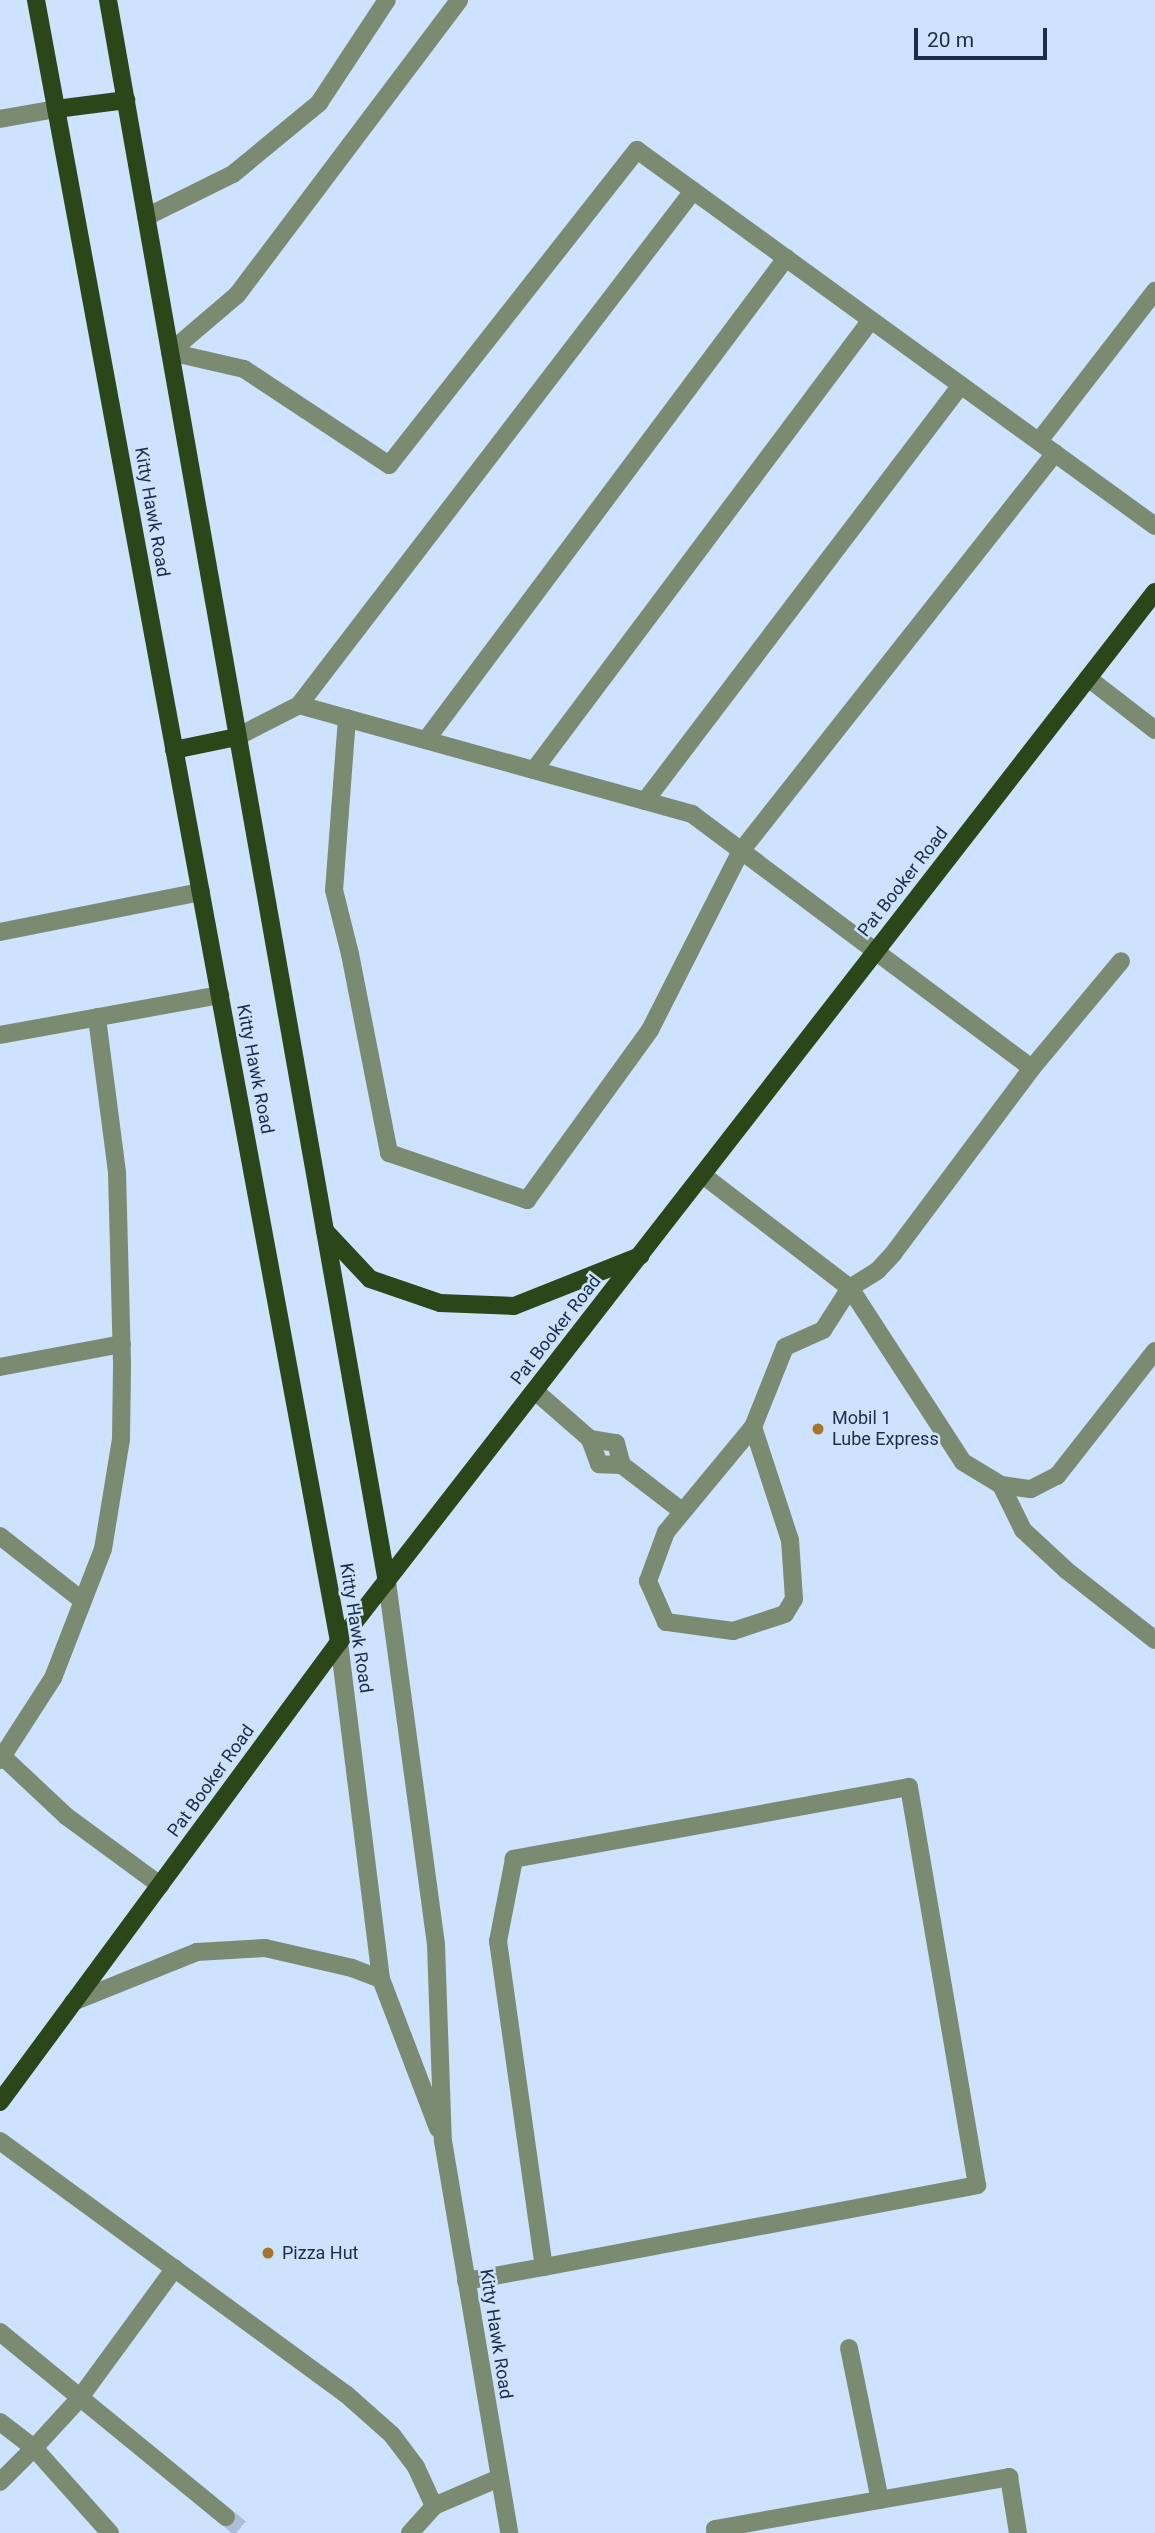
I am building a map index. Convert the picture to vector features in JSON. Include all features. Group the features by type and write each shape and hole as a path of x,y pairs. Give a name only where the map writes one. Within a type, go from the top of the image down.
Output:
{"main road":[{"name":"Kitty Hawk Road","path":"36,0 339,1642"},
{"name":"Kitty Hawk Road","path":"108,0 387,1583"},
{"path":"56,109 126,100"},
{"name":"Pat Booker Road","path":"0,2102 339,1642 1155,592"},
{"path":"174,750 237,737"},
{"path":"326,1231 370,1279 440,1303 514,1306 640,1255"}],"street":[{"path":"146,217 233,174 319,103 387,0"},
{"path":"170,352 237,295 459,0"},
{"path":"0,119 56,109"},
{"path":"170,352 244,369 389,465 637,150 1155,526"},
{"path":"237,737 299,705 693,191"},
{"path":"426,740 786,258"},
{"path":"1039,441 1155,291"},
{"path":"534,771 871,320"},
{"path":"645,801 961,385"},
{"path":"347,718 334,890 350,954 389,1153 527,1200 650,1030 741,851 1055,453"},
{"path":"1088,678 1155,730"},
{"path":"299,705 692,814 1032,1068"},
{"path":"0,932 201,892"},
{"path":"752,1427 790,1540 794,1599 785,1614 733,1631 666,1622 648,1581 666,1532 752,1427 785,1347 823,1331 850,1288 877,1271 893,1254 1032,1068 1121,961"},
{"path":"0,1035 220,995"},
{"path":"97,1017 117,1172 122,1344 121,1439 103,1549 53,1678 1,1757 66,1816 160,1885"},
{"path":"703,1175 850,1288 964,1462 1001,1485 1031,1489 1057,1476 1155,1351"},
{"path":"0,1367 122,1344"},
{"path":"535,1391 590,1439 616,1443 622,1465 682,1511"},
{"path":"1001,1485 1023,1530 1066,1570 1155,1640"},
{"path":"0,1536 83,1601"},
{"name":"Kitty Hawk Road","path":"387,1583 436,1945 443,2141 509,2533"},
{"name":"Kitty Hawk Road","path":"339,1642 381,1979 443,2141"},
{"path":"466,2281 544,2267 977,2185 909,1787 514,1859 498,1941 544,2267"},
{"path":"73,2002 197,1952 265,1948 352,1968 381,1979"},
{"path":"0,2141 347,2395 392,2435 416,2467 434,2507"},
{"path":"0,2482 79,2399 175,2268"},
{"path":"0,2332 226,2517"},
{"path":"849,2348 880,2500"},
{"path":"0,2421 34,2448 110,2533"},
{"path":"716,2533 715,2529 1009,2477 1018,2533"},
{"path":"410,2533 434,2507 499,2478"}],"tunnel":[{"path":"226,2517 246,2533"}],"place":[{"name":"Mobil 1 Lube Express","path":"818,1429"},
{"name":"Pizza Hut","path":"268,2253"}]}
